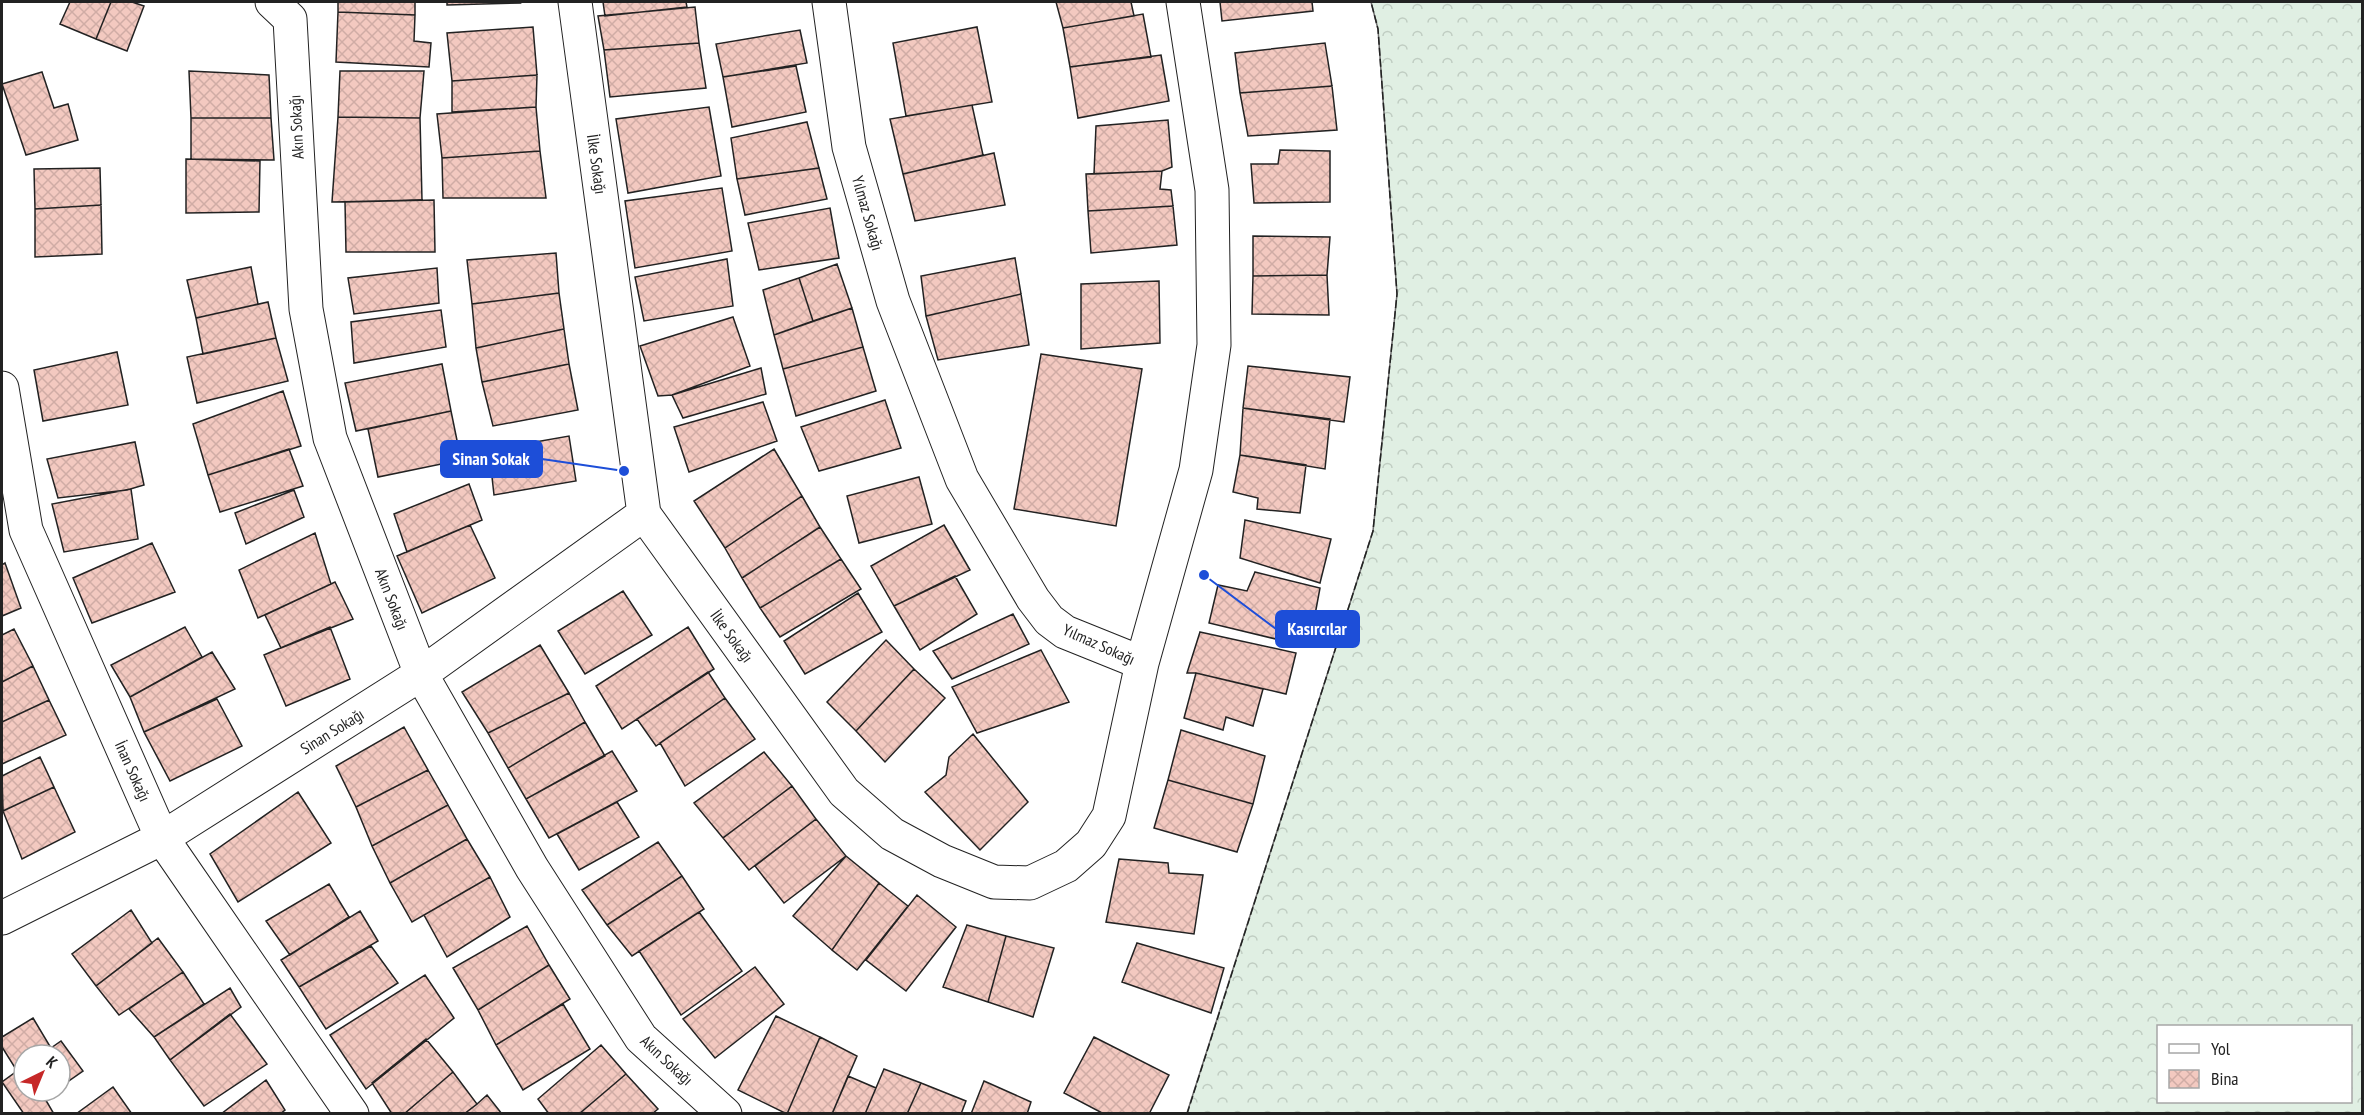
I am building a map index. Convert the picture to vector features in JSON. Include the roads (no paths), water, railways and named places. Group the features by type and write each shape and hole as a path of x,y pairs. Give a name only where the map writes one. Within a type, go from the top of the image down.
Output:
{"street":[{"name":"Akın Sokağı","path":"272,2 290,19 306,309 330,438 421,674 532,868 641,1038 725,1113"},
{"name":"İlke Sokağı","path":"575,2 644,514 844,792 892,834 942,861 994,882 1029,883 1066,867 1091,844 1108,816 1142,663"},
{"name":"Yılmaz Sokağı","path":"829,2 852,158 893,301 962,479 1033,599 1049,620 1065,632 1142,663 1196,470 1214,345 1212,190 1183,2"},
{"name":"İnan Sokağı","path":"2,388 26,530 162,838 352,1113"},
{"name":"Sinan Sokağı","path":"2,918 162,838 421,674 644,514"}],"place":[{"name":"Sinan Sokak","path":"624,471"},
{"name":"Kasırcılar","path":"1204,575"}]}
